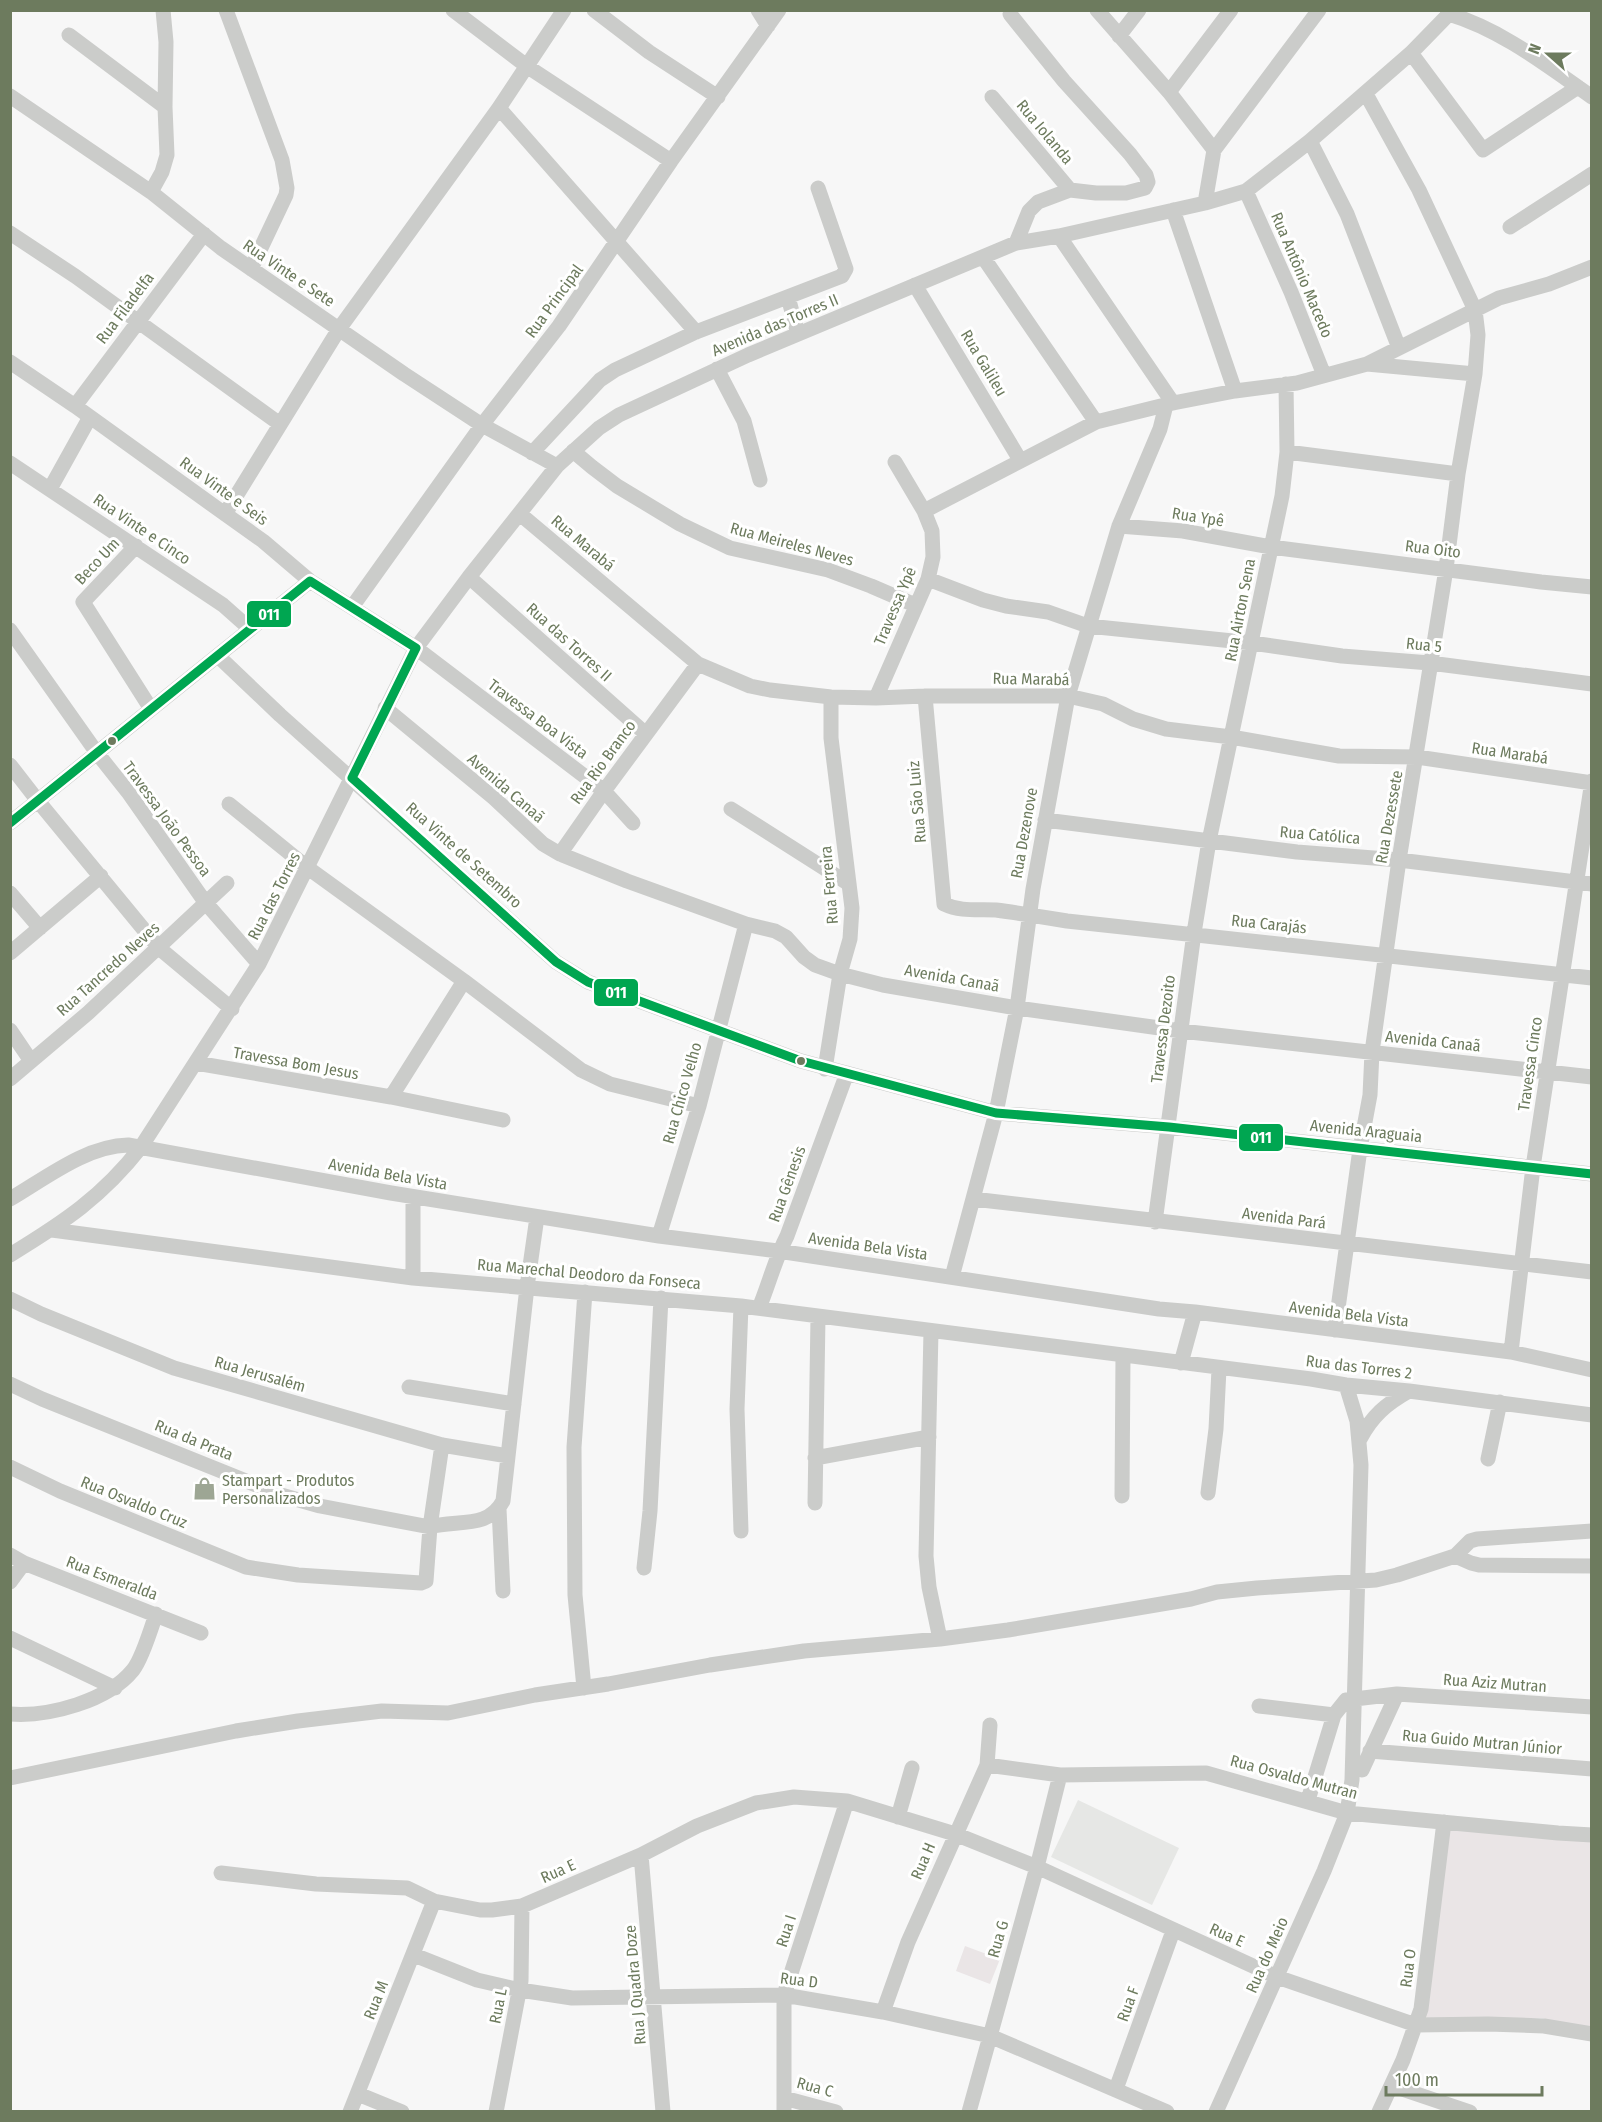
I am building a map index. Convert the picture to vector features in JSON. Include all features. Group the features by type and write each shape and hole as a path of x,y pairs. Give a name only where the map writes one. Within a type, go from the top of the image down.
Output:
{"street":[{"path":"151,192 166,163 166,42 163,10"},
{"path":"226,10 282,160 287,188 286,195 251,269"},
{"path":"453,10 528,67 671,161"},
{"path":"225,514 339,329 528,67 564,10"},
{"path":"594,10 649,52 718,97"},
{"path":"758,10 768,26"},
{"name":"Rua Principal","path":"352,607 482,425 538,353 617,243 671,161 779,10"},
{"path":"1097,10 1169,92 1214,150"},
{"path":"1119,36 1139,10"},
{"path":"1169,92 1231,10"},
{"path":"1205,202 1214,150 1319,10"},
{"path":"1246,191 1366,94 1411,52 1448,12 1499,34 1592,97"},
{"path":"1010,14 1065,81 1130,154 1148,181 1145,188 1126,193 1096,194 1071,190 1038,202 1032,207 1016,243"},
{"path":"69,35 165,107"},
{"path":"1411,52 1483,150 1578,87"},
{"name":"Rua Dezessete","path":"1335,1330 1360,1149 1370,1095 1372,1052 1399,860 1446,569 1479,335 1475,309 1419,190 1366,94"},
{"name":"Rua Vinte e Sete","path":"10,96 151,192 221,248 404,374 482,425 557,466"},
{"name":"Rua Iolanda","path":"992,97 1071,190"},
{"path":"499,108 696,332"},
{"path":"1310,141 1347,214 1399,348"},
{"path":"1510,227 1592,174"},
{"path":"532,453 600,380 615,370 696,332 840,278 846,270 818,188"},
{"name":"Avenida das Torres II","path":"416,648 557,466 598,428 619,415 748,355 1016,243 1059,236 1246,191"},
{"name":"Rua Antônio Macedo","path":"1246,191 1291,292 1324,375"},
{"path":"1173,210 1235,391"},
{"path":"10,232 75,276 280,424"},
{"name":"Rua Filadelfa","path":"75,406 204,234"},
{"path":"1059,236 1169,404"},
{"path":"982,257 1096,422"},
{"path":"924,511 1096,422 1169,404 1286,384 1367,364 1511,293 1549,284 1592,267"},
{"name":"Rua Galileu","path":"915,285 1020,460"},
{"path":"788,297 798,334"},
{"name":"Rua Vinte e Seis","path":"10,362 263,541 310,581 416,648"},
{"path":"1367,364 1475,374"},
{"path":"717,369 744,421 760,480"},
{"name":"Rua Airton Sena","path":"1209,841 1282,496 1287,452 1286,384"},
{"name":"Rua Dezenove","path":"952,1277 996,1113 1017,1008 1035,878 1059,735 1068,696 1119,526 1169,404"},
{"path":"50,489 90,417"},
{"name":"Rua Meireles Neves","path":"573,451 617,486 680,524 730,548 828,570 915,605"},
{"path":"1287,452 1458,474"},
{"name":"Travessa Ypê","path":"876,698 928,579 934,545 932,531 924,511 895,462"},
{"name":"Rua Vinte e Cinco","path":"10,463 223,605 250,629"},
{"name":"Rua Marabá","path":"520,514 698,664 750,686 831,697 1068,696 1103,704 1147,724 1166,729 1231,737 1339,756 1417,758 1591,783"},
{"name":"Rua Ypê","path":"1119,526 1183,531 1270,548"},
{"name":"Beco Um","path":"136,546 83,602 151,709"},
{"name":"Rua Oito","path":"1270,548 1592,587"},
{"name":"Rua das Torres II","path":"469,577 646,734"},
{"path":"928,579 983,600 1048,612 1088,626 1252,643"},
{"path":"10,823 310,581"},
{"name":"Travessa João Pessoa","path":"10,630 205,902 259,964"},
{"name":"Rua 5","path":"1252,643 1342,656 1430,663 1592,684"},
{"name":"Rua das Torres","path":"10,1255 52,1230 84,1207 126,1167 141,1148 259,964 416,648"},
{"name":"Travessa Boa Vista","path":"416,648 604,791 633,823"},
{"name":"Rua Vinte de Setembro","path":"218,656 280,715 556,962 588,982 718,1031"},
{"name":"Rua Rio Branco","path":"560,854 698,664"},
{"name":"Rua São Luiz","path":"925,696 944,904"},
{"name":"Rua Ferreira","path":"825,1069 840,974 850,939 852,908 831,738 831,697"},
{"name":"Avenida Canaã","path":"385,708 507,810 543,844 560,854 746,924 775,931 815,965 840,974 883,985 1017,1008 1181,1031 1592,1077"},
{"path":"10,765 159,948 232,1009"},
{"name":"Travessa Cinco","path":"1511,1352 1533,1167 1562,974 1584,883 1591,783"},
{"path":"229,804 308,868 464,981 588,1075 610,1084 699,1106"},
{"path":"731,809 849,884"},
{"name":"Rua Católica","path":"1046,820 1297,852 1399,860 1584,883"},
{"name":"Travessa Dezoito","path":"1155,1222 1194,933 1209,841"},
{"path":"10,953 101,876"},
{"name":"Rua Tancredo Neves","path":"10,1079 88,1013 227,883"},
{"path":"10,893 39,928"},
{"name":"Rua Carajás","path":"944,904 966,910 992,910 1066,921 1194,933 1592,978"},
{"name":"Rua Chico Velho","path":"659,1236 699,1106 746,924"},
{"path":"391,1097 464,981"},
{"path":"10,1030 31,1061"},
{"name":"Avenida Araguaia","path":"718,1031 825,1069 996,1113 1169,1127 1592,1174"},
{"name":"Travessa Bom Jesus","path":"196,1063 391,1097 503,1120"},
{"name":"Rua Gênesis","path":"759,1308 778,1251 787,1236 847,1073"},
{"name":"Avenida Bela Vista","path":"10,1198 79,1159 100,1150 117,1146 141,1148 413,1197 659,1236 778,1251 1159,1309 1511,1352 1592,1370"},
{"path":"413,1197 413,1278"},
{"name":"Avenida Pará","path":"973,1199 1592,1272"},
{"path":"503,1591 501,1505 537,1217"},
{"name":"Rua Marechal Deodoro da Fonseca","path":"52,1230 413,1278 741,1306 1123,1355"},
{"path":"584,1688 574,1595 574,1447 585,1292"},
{"path":"644,1568 650,1510 661,1298"},
{"name":"Rua Jerusalém","path":"10,1299 41,1314 174,1368 442,1445 508,1456"},
{"path":"741,1306 737,1409 741,1531"},
{"path":"1181,1363 1195,1312"},
{"path":"815,1503 818,1317"},
{"path":"931,1331 926,1556 929,1587 940,1639"},
{"path":"1122,1496 1123,1355"},
{"name":"Rua das Torres 2","path":"1123,1355 1592,1415"},
{"path":"1208,1493 1216,1429 1219,1369"},
{"name":"Rua da Prata","path":"10,1384 281,1495 320,1506 430,1527 440,1524 473,1522 485,1518 501,1505"},
{"path":"1346,1385 1358,1421 1361,1465 1357,1775"},
{"path":"410,1387 514,1404"},
{"path":"1360,1439 1368,1424 1380,1410 1409,1391"},
{"path":"1488,1459 1500,1402"},
{"path":"815,1458 929,1437"},
{"path":"430,1527 442,1445"},
{"name":"Rua Osvaldo Cruz","path":"10,1467 60,1491 246,1566 298,1575 421,1583 426,1581 430,1527"},
{"path":"10,1778 298,1720 382,1711 448,1713 535,1695 804,1651 940,1639 1008,1630 1191,1599 1217,1592 1376,1580 1455,1556 1470,1541 1477,1539 1592,1531"},
{"path":"1455,1556 1479,1565 1592,1566"},
{"path":"10,1582 17,1559"},
{"name":"Rua Esmeralda","path":"17,1559 201,1633"},
{"path":"10,1714 34,1714 83,1704 115,1688 135,1668 156,1614"},
{"path":"10,1638 115,1688"},
{"path":"1357,1775 1397,1694"},
{"name":"Rua Aziz Mutran","path":"1334,1715 1347,1700 1397,1694 1592,1707"},
{"path":"1259,1706 1334,1715 1308,1800"},
{"name":"Rua H","path":"883,2012 908,1942 987,1765 990,1725"},
{"name":"Rua Guido Mutran Júnior","path":"1370,1751 1592,1769"},
{"name":"Rua Osvaldo Mutran","path":"987,1765 1060,1775 1206,1773 1347,1812 1557,1833 1592,1834"},
{"path":"898,1817 912,1768"},
{"name":"Rua G","path":"969,2112 1060,1775"},
{"name":"Rua do Meio","path":"1216,2112 1324,1871 1347,1812 1357,1775"},
{"name":"Rua E","path":"221,1873 316,1884 407,1888 434,1901 480,1910 522,1906 641,1855 697,1826 756,1803 794,1797 847,1801 955,1834 1037,1867 1277,1977 1416,2025 1544,2026 1592,2034"},
{"name":"Rua I","path":"784,2105 784,1995 847,1801"},
{"name":"Rua O","path":"1379,2112 1393,2085 1416,2025 1423,1998 1444,1822"},
{"name":"Rua J Quadra Doze","path":"641,1855 663,2112"},
{"name":"Rua M","path":"350,2112 434,1901"},
{"name":"Rua L","path":"496,2112 522,1975 522,1906"},
{"name":"Rua F","path":"1116,2089 1173,1931"},
{"name":"Rua D","path":"414,1955 477,1980 520,1990 572,1998 784,1995 883,2012 990,2036 1167,2112"},
{"path":"1393,2085 1470,2112"},
{"path":"358,2094 402,2112"},
{"name":"Rua C","path":"784,2105 836,2112"}],"shaded area":[{"path":"1078,1800 1179,1848 1152,1905 1051,1857"},
{"path":"1449,1829 1591,1841 1591,2029 1541,2018 1425,2018"},
{"path":"965,1946 1000,1959 990,1984 956,1971"}],"transit line":[{"name":"011","path":"10,823 310,581 416,648 352,778 556,962 588,982 801,1061 996,1113 1169,1127 1592,1174"}],"place":[{"name":"Stampart - Produtos Personalizados","path":"204,1489"}]}
